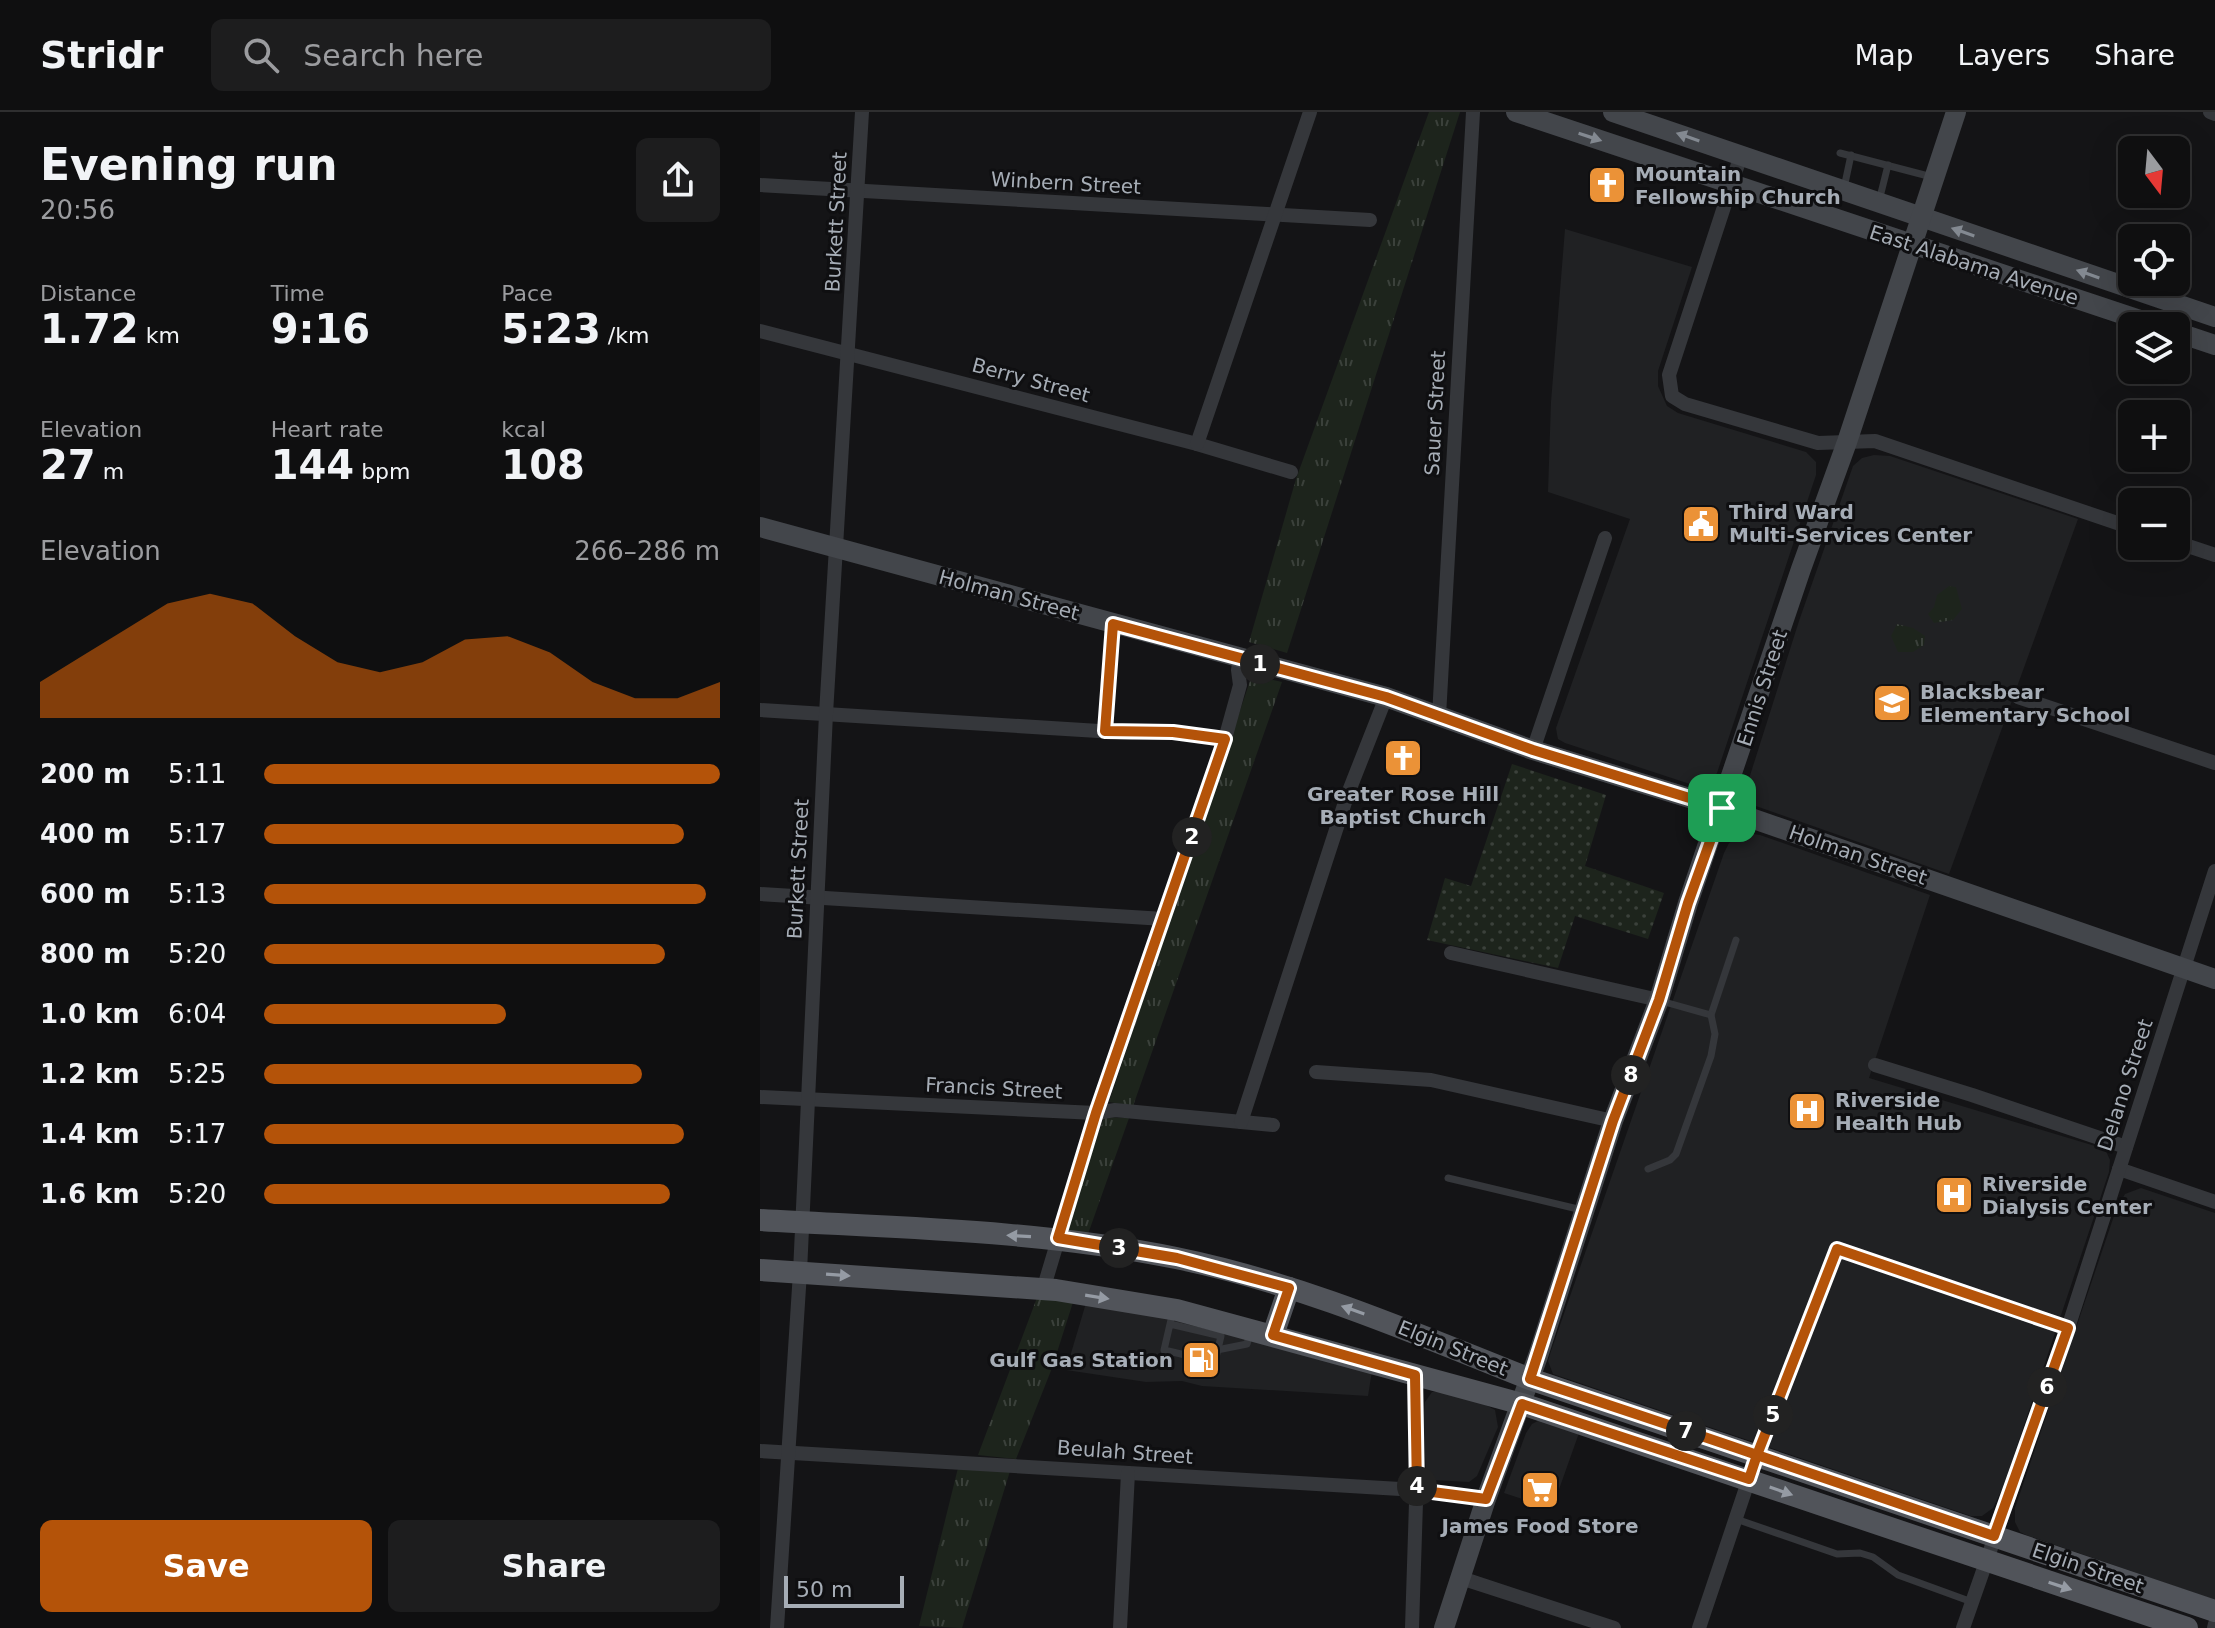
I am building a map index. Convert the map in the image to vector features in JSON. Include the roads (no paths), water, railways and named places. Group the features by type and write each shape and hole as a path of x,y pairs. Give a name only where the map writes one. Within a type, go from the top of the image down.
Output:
{"main road":[{"name":"Elgin Street","path":"760,1220 1058,1238 1177,1258 1289,1288 1420,1333 1530,1379 2215,1611"},
{"name":"Elgin Street","path":"760,1270 1056,1290 1172,1317 1262,1332 1522,1404 2187,1628"},
{"path":"1262,1332 1289,1288"}],"street":[{"name":"Burkett Street","path":"777,1628 800,1272 826,714 862,112"},
{"path":"1197,444 1310,112"},
{"name":"Sauer Street","path":"1439,716 1473,112"},
{"name":"East Alabama Avenue","path":"1516,112 2118,313"},
{"name":"East Alabama Avenue","path":"1613,112 2215,317"},
{"name":"Ennis Street","path":"1444,1628 1486,1499 1522,1404 1613,1121 1659,1000 1688,903 1847,442 1956,112"},
{"path":"1741,155 1669,375 1672,396 1685,404 1818,443 1875,441 2118,523"},
{"name":"Winbern Street","path":"760,185 1370,220"},
{"name":"Berry Street","path":"760,331 1197,444 1291,472"},
{"path":"2190,337 2215,345"},
{"name":"Holman Street","path":"760,527 1386,697 1533,750 1722,808 2215,979"},
{"path":"1533,750 1605,538"},
{"path":"2190,547 2215,555"},
{"path":"1105,731 1113,624"},
{"path":"1043,1290 1096,1113 1225,739 1240,685 1240,658"},
{"path":"1241,1122 1347,796 1386,697"},
{"path":"2018,697 2215,763"},
{"path":"760,710 1105,731 1173,732 1225,739"},
{"name":"Delano Street","path":"1963,1628 2068,1328 2215,871"},
{"path":"760,894 1164,919"},
{"path":"1451,953 1659,1000"},
{"path":"1875,1065 2126,1147"},
{"path":"1316,1072 1431,1080 1613,1121"},
{"name":"Francis Street","path":"760,1097 1096,1113 1115,1110 1273,1125"},
{"path":"2119,1169 2215,1202"},
{"path":"1699,1628 1757,1455 1837,1249 2068,1328"},
{"path":"1412,1628 1417,1490 1415,1375"},
{"name":"Beulah Street","path":"760,1451 1417,1490 1486,1499"},
{"path":"1120,1628 1128,1473"},
{"path":"1461,1578 1614,1628"}],"lane":[{"path":"1840,153 1934,177"},
{"path":"1843,190 1851,155"},
{"path":"1878,203 1888,165"},
{"path":"1648,1169 1670,1160 1676,1154 1711,1056 1715,1034 1711,1015 1736,940"},
{"path":"1659,1000 1711,1015"},
{"path":"1448,1178 1585,1211"},
{"path":"1172,1317 1221,1336 1215,1362 1164,1350 1172,1317"},
{"path":"1217,1350 1247,1344 1262,1332"},
{"path":"1735,1519 1837,1554 1860,1553 1873,1557 1898,1575 1972,1602"}],"place":[{"name":"Mountain Fellowship Church","path":"1607,185"},
{"name":"Third Ward Multi-Services Center","path":"1701,524"},
{"name":"Blacksbear Elementary School","path":"1892,703"},
{"name":"Greater Rose Hill Baptist Church","path":"1403,758"},
{"name":"Riverside Health Hub","path":"1807,1111"},
{"name":"Riverside Dialysis Center","path":"1954,1195"},
{"name":"Gulf Gas Station","path":"1201,1360"},
{"name":"James Food Store","path":"1540,1490"}]}
